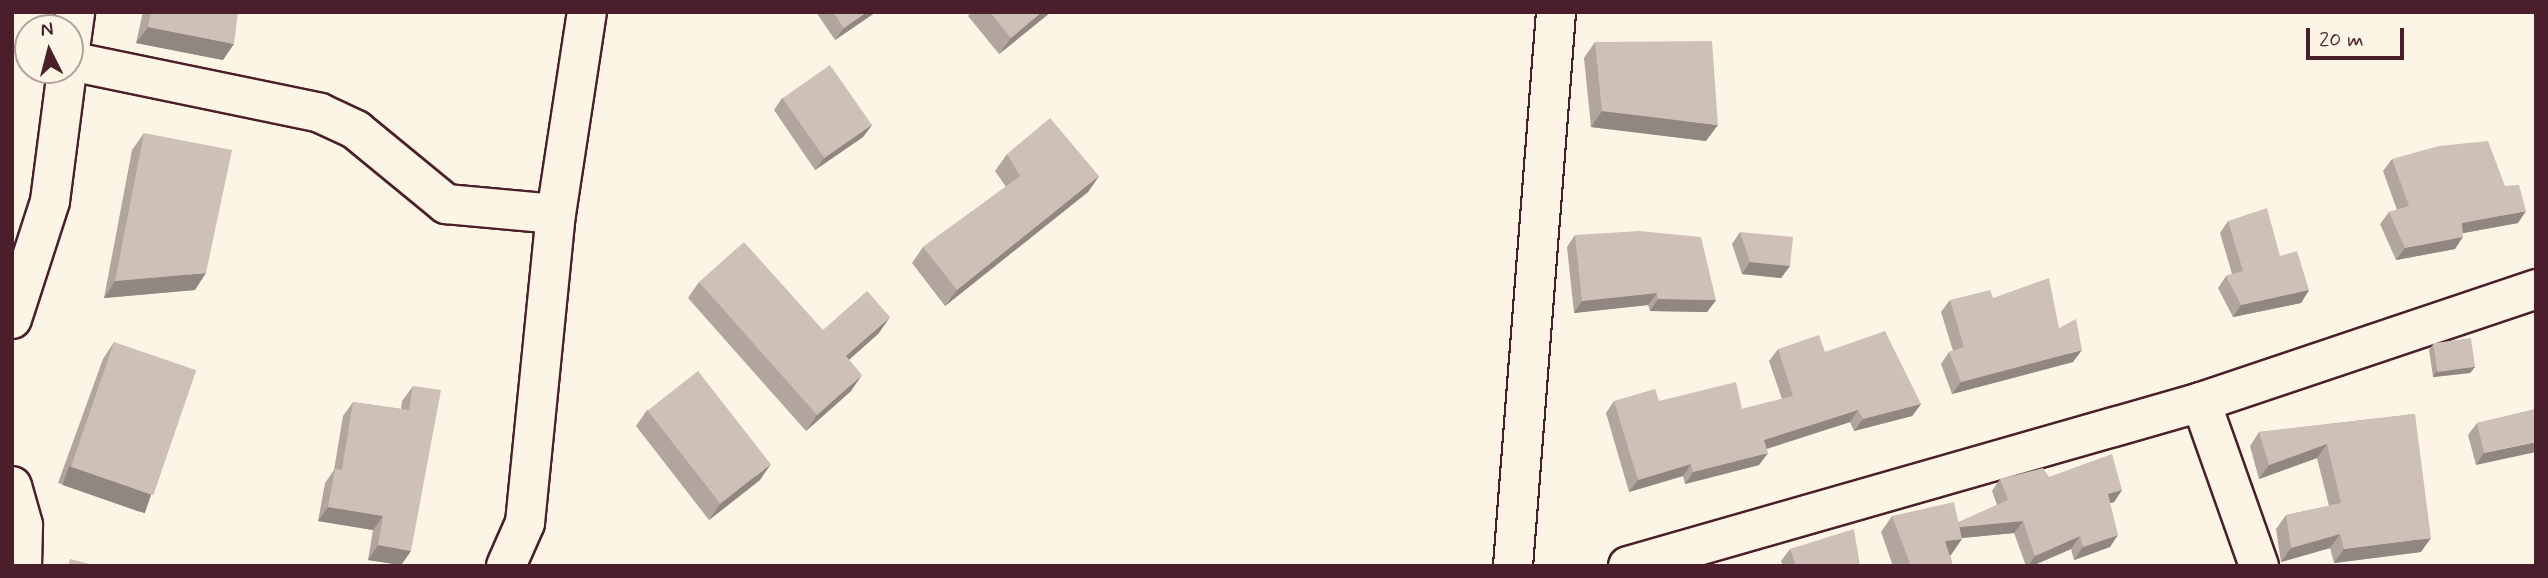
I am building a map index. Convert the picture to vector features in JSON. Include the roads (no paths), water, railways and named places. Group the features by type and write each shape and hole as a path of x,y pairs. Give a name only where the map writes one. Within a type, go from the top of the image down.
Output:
{"street":[{"path":"506,566 525,523 556,214 587,12"},
{"path":"1513,566 1556,12"},
{"path":"84,64 320,113 356,130 446,204 556,214"},
{"path":"12,319 50,201 65,84"},
{"path":"1628,566 2201,402 2536,289"},
{"path":"2201,402 2259,566"},
{"path":"12,486 23,525 22,566"}]}
